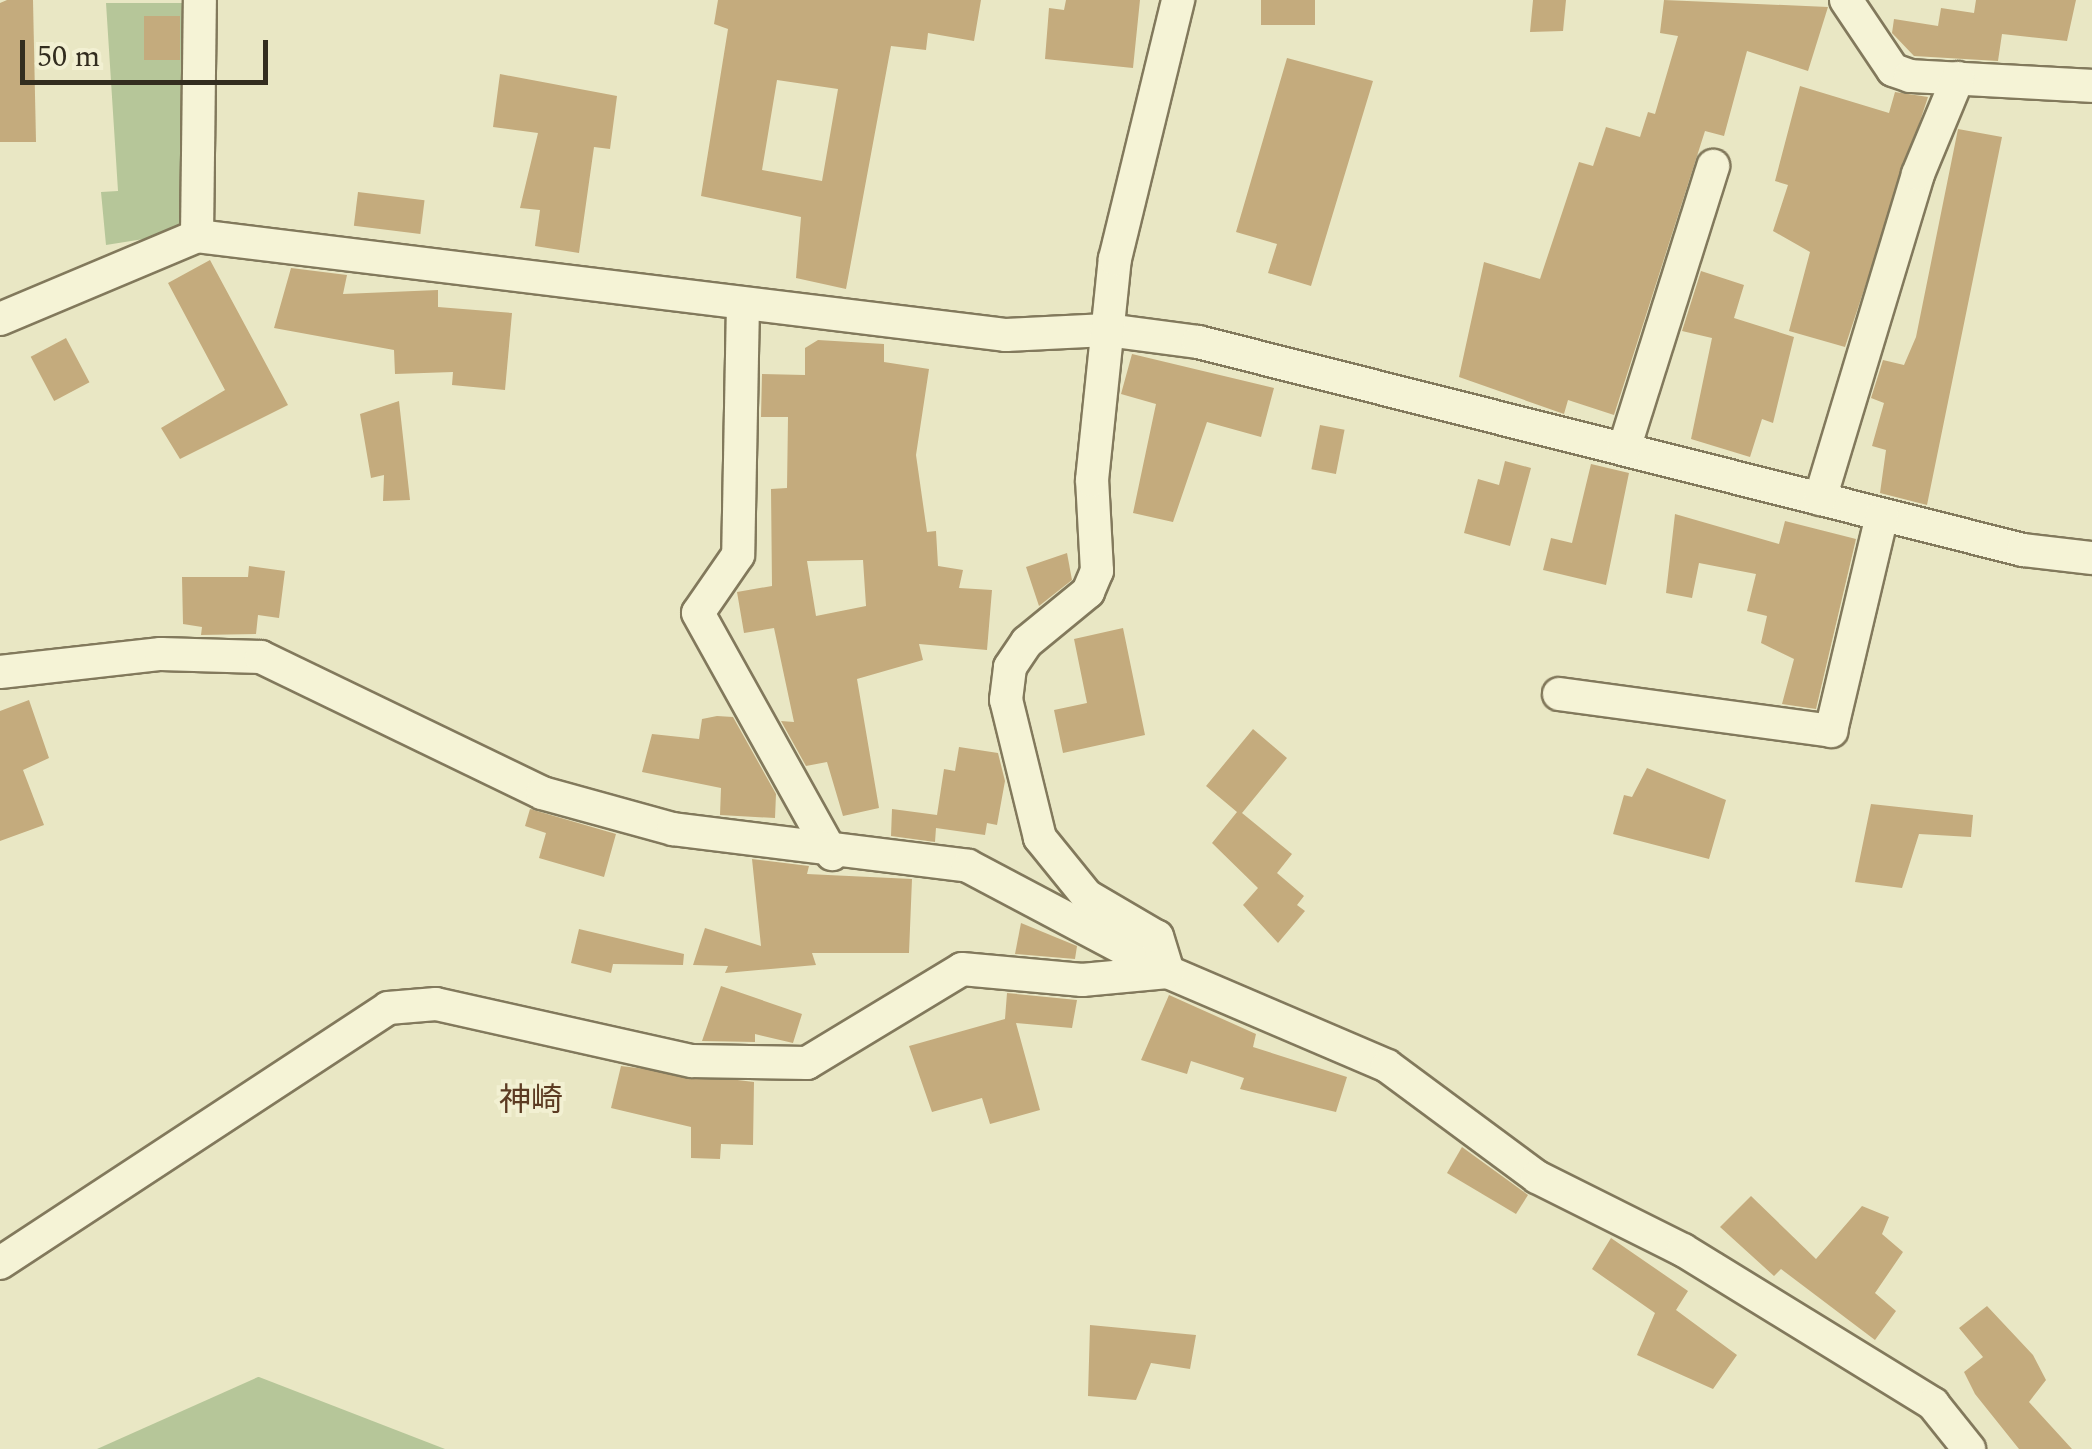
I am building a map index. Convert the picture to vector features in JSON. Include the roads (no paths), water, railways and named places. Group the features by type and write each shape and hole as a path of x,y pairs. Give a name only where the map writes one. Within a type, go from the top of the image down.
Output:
{"street":[{"path":"197,236 200,0"},
{"path":"1168,972 1156,937 1088,896 1040,838 1006,700 1010,667 1027,642 1088,592 1097,571 1092,480 1107,330 1178,0"},
{"path":"1846,0 1893,70 2092,86"},
{"path":"1820,499 1918,174 1958,78"},
{"path":"1624,449 1713,166"},
{"path":"0,319 197,236 1006,335 1107,330 1198,342 1882,515 2092,558"},
{"path":"743,304 738,554 698,613 832,854"},
{"path":"1559,694 1831,731 1882,515"},
{"path":"0,672 161,654 261,657 542,793 673,830 762,836 832,854 968,866 1168,972 1386,1066 1537,1177 1683,1250 1933,1404 1969,1449"},
{"path":"0,1263 388,1008 436,1004 692,1061 808,1063 962,969 1082,980 1168,972"}],"district":[{"name":"神崎","path":"531,1101"}]}
